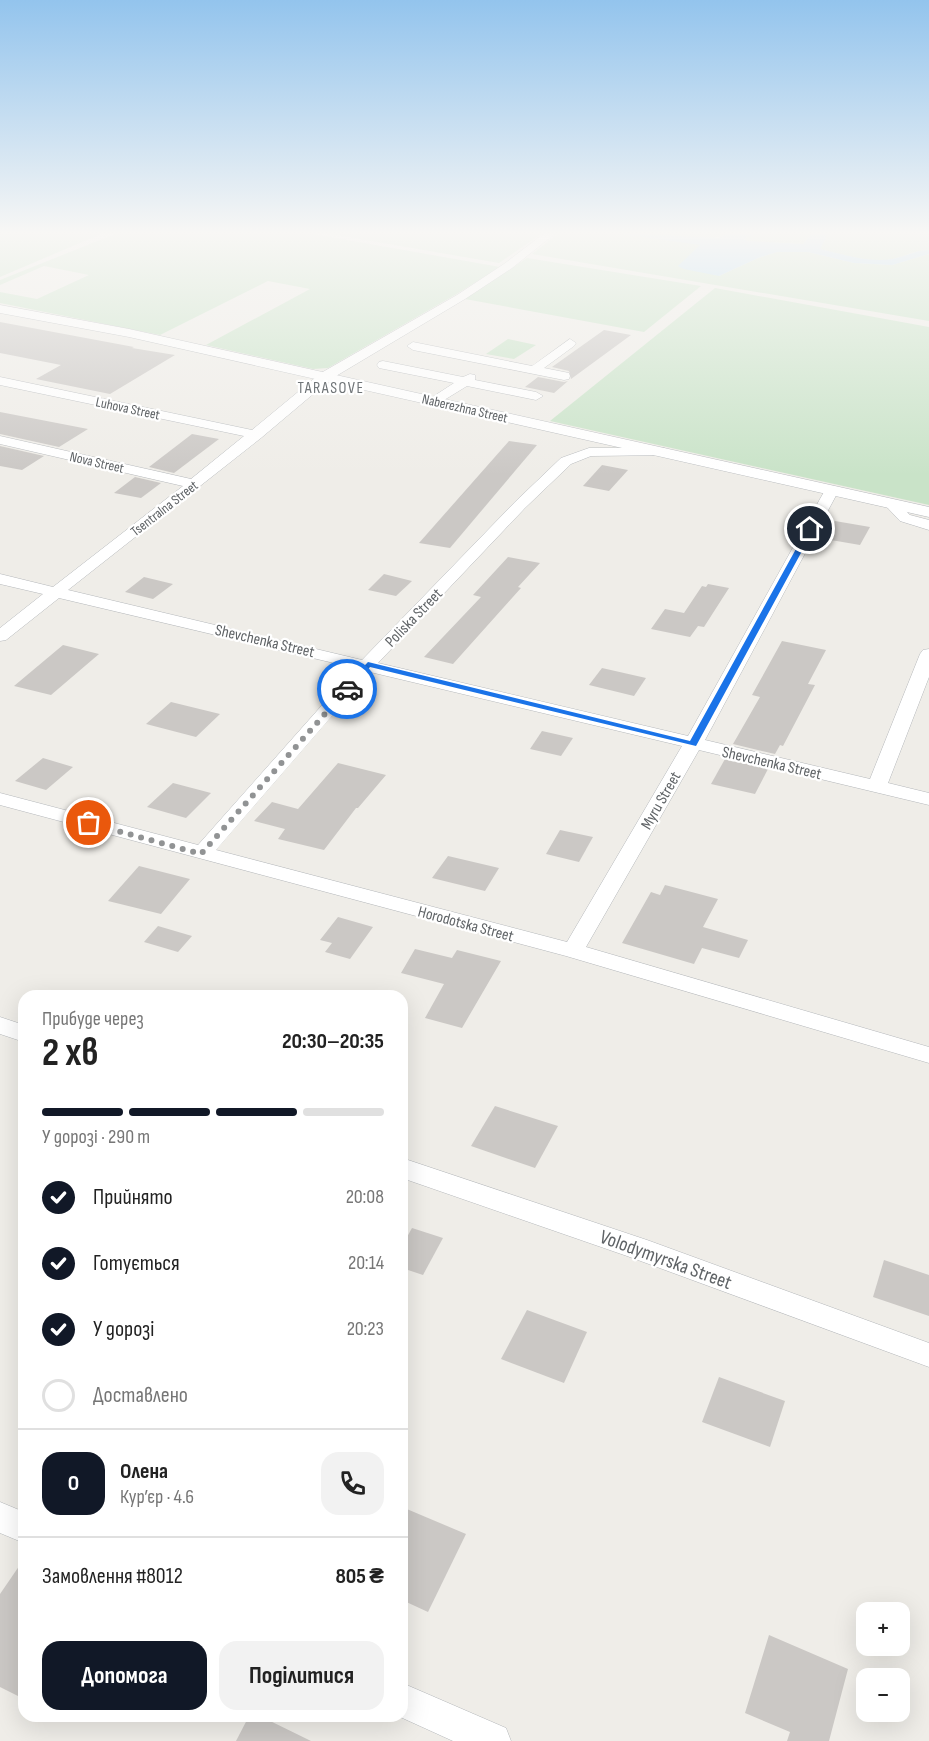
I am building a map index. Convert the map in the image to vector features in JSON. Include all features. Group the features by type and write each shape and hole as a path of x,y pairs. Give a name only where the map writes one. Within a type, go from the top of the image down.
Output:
{"street":[{"name":"Naberezhna Street","path":"23,313 129,333 326,376 929,512"},
{"name":"Tsentralna Street","path":"0,636 256,435 326,376 433,313"},
{"path":"534,370 570,343"},
{"path":"412,346 564,376"},
{"path":"436,401 493,362"},
{"path":"382,365 536,396"},
{"name":"Luhova Street","path":"0,381 256,435"},
{"name":"Nova Street","path":"0,440 194,484"},
{"name":"Poliska Street","path":"201,854 368,664 566,460 589,452 663,452"},
{"name":"Myru Street","path":"573,951 693,744 832,490"},
{"path":"891,504 905,518 929,525"},
{"name":"Shevchenka Street","path":"0,579 368,664 929,799"},
{"path":"878,787 929,654"},
{"name":"Horodotska Street","path":"0,799 573,951 929,1055"},
{"path":"0,1025 18,1032"},
{"name":"Volodymyrska Street","path":"408,1170 637,1248 929,1355"},
{"path":"0,1517 18,1525"},
{"path":"408,1703 493,1741"}],"green space":[{"path":"51,313 204,313 160,335"},
{"path":"265,313 423,313 328,368 313,369 206,345"},
{"path":"542,313 667,313 644,332"},
{"path":"684,313 854,313 929,327 929,505 550,421"},
{"path":"883,313 929,313 929,321"},
{"path":"508,339 536,345 514,359 486,354"}],"building":[{"path":"0,322 175,355 110,394 36,379 61,365 0,353"},
{"path":"604,330 631,335 571,379 569,371 552,367"},
{"path":"538,377 568,381 554,393 525,387"},
{"path":"0,412 88,429 59,447 0,434"},
{"path":"192,434 219,439 174,473 149,467"},
{"path":"509,441 537,445 450,548 419,543"},
{"path":"0,446 44,456 22,470 0,466"},
{"path":"602,465 628,470 609,491 583,486"},
{"path":"135,477 161,483 141,498 114,493"},
{"path":"835,521 870,527 860,545 825,539"},
{"path":"508,557 540,563 518,587 521,588 453,664 424,657 481,597 473,595"},
{"path":"384,574 412,581 396,596 368,590"},
{"path":"144,577 173,584 153,599 125,592"},
{"path":"708,584 729,588 704,627 698,626 690,637 651,629 665,609 684,613 702,586 706,587"},
{"path":"782,641 826,650 808,684 815,685 783,746 780,745 775,754 733,744 760,697 752,695"},
{"path":"63,645 99,654 51,695 14,686"},
{"path":"602,668 646,678 634,696 589,685"},
{"path":"171,702 220,714 196,737 146,724"},
{"path":"542,731 573,738 561,756 530,749"},
{"path":"43,758 73,767 46,790 15,781"},
{"path":"725,759 768,769 755,794 711,784"},
{"path":"338,763 386,775 356,808 324,850 278,839 285,829 254,821 272,802 298,809"},
{"path":"173,783 211,793 186,818 147,807"},
{"path":"560,830 593,837 579,862 546,854"},
{"path":"448,856 499,868 485,891 432,878"},
{"path":"139,866 190,879 161,914 108,901"},
{"path":"665,885 718,899 703,927 748,940 739,958 702,948 694,964 622,943 651,892 660,895"},
{"path":"338,917 373,927 350,959 325,952 332,943 320,940"},
{"path":"158,926 192,936 178,952 144,942"},
{"path":"415,949 452,958 457,950 501,961 462,1028 425,1018 444,984 401,973"},
{"path":"495,1106 558,1126 535,1168 471,1146"},
{"path":"412,1228 443,1238 423,1275 408,1270 408,1235"},
{"path":"884,1260 929,1275 929,1316 873,1297"},
{"path":"527,1310 587,1332 564,1383 501,1359"},
{"path":"719,1377 785,1401 770,1447 702,1422"},
{"path":"408,1510 466,1534 428,1612 408,1603"},
{"path":"18,1568 18,1696 0,1687 0,1594"},
{"path":"769,1635 848,1669 829,1741 787,1741 790,1732 745,1713"},
{"path":"246,1722 272,1722 311,1741 236,1741"}],"way so far":[{"path":"89,823 201,854 347,689"}],"district":[{"name":"TARASOVE","path":"331,387"}],"route":[{"path":"347,689 368,664 693,744 810,529"}]}
